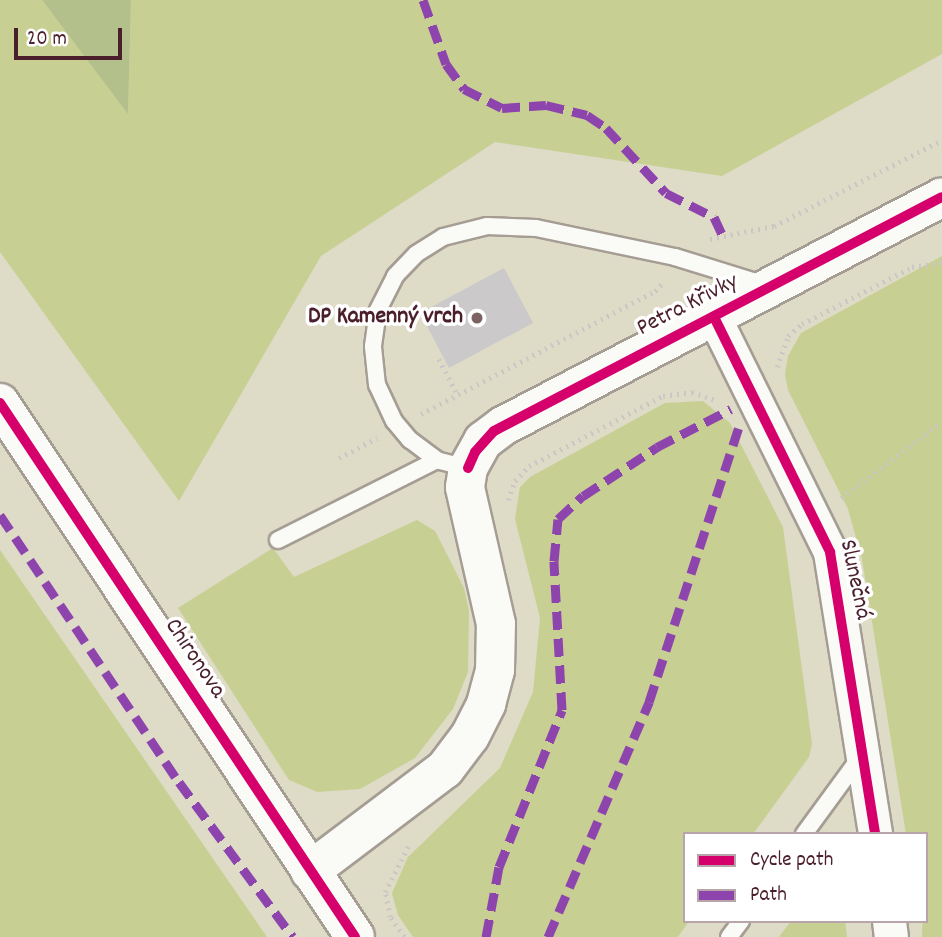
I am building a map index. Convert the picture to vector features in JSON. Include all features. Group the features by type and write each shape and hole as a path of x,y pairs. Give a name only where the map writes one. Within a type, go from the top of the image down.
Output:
{"street":[{"name":"Petra Křivky","path":"452,464 475,452 494,431 942,197"},
{"name":"Slunečná","path":"714,317 830,552 875,832"},
{"name":"Chironova","path":"0,403 355,937"},
{"path":"310,870 445,769 470,736 486,704 495,670 496,624 468,507 452,464"}],"lane":[{"path":"452,464 398,427 377,386 373,346 378,310 396,276 416,254 443,237 487,226 536,228 685,260 771,287"},
{"path":"278,540 452,464"},
{"path":"805,832 862,754"}],"path":[{"path":"339,458 655,291 704,240 774,226 942,140"},
{"path":"777,376 782,347 802,324 912,267 942,262"},
{"path":"439,359 458,395"},
{"path":"831,489 838,500 942,422"},
{"path":"372,431 376,439"}],"green space":[{"path":"0,0 42,0 128,113 131,0 942,0 942,54 722,176 495,142 321,256 179,501 0,252"},
{"path":"42,0 131,0 128,114"},
{"path":"942,256 942,937 922,937 923,923 928,923 928,832 906,832 862,559 848,509 788,390 785,374 788,356 801,333"},
{"path":"703,401 730,423 783,527 812,744 809,757 754,832 683,832 683,923 688,923 678,937 413,937 398,915 392,893 408,857 500,768 533,692 540,618 515,519 520,487 530,477 665,403"},
{"path":"417,520 435,531 464,588 469,611 468,672 453,709 415,758 360,789 317,792 289,780 178,608 273,548 294,577"},
{"path":"0,550 267,937 0,937"},
{"path":"790,923 845,923 847,937 779,937"}],"building":[{"name":"DP Kamenný vrch","path":"504,268 533,323 449,368 420,313"}],"marked path":[{"path":"423,0 446,64 464,89 502,108 546,105 587,115 606,128 666,193 714,217 724,238"},
{"path":"486,937 499,867 562,710 554,561 558,519 583,496 657,447 731,409"},
{"path":"548,937 649,702 740,424"},
{"path":"0,515 179,782 293,937"}],"cycle path":[{"path":"468,468 475,452 494,431 942,197"},
{"path":"714,317 830,552 875,832"},
{"path":"0,403 355,937"}],"place":[{"name":"DP Kamenný vrch","path":"477,318"}]}
